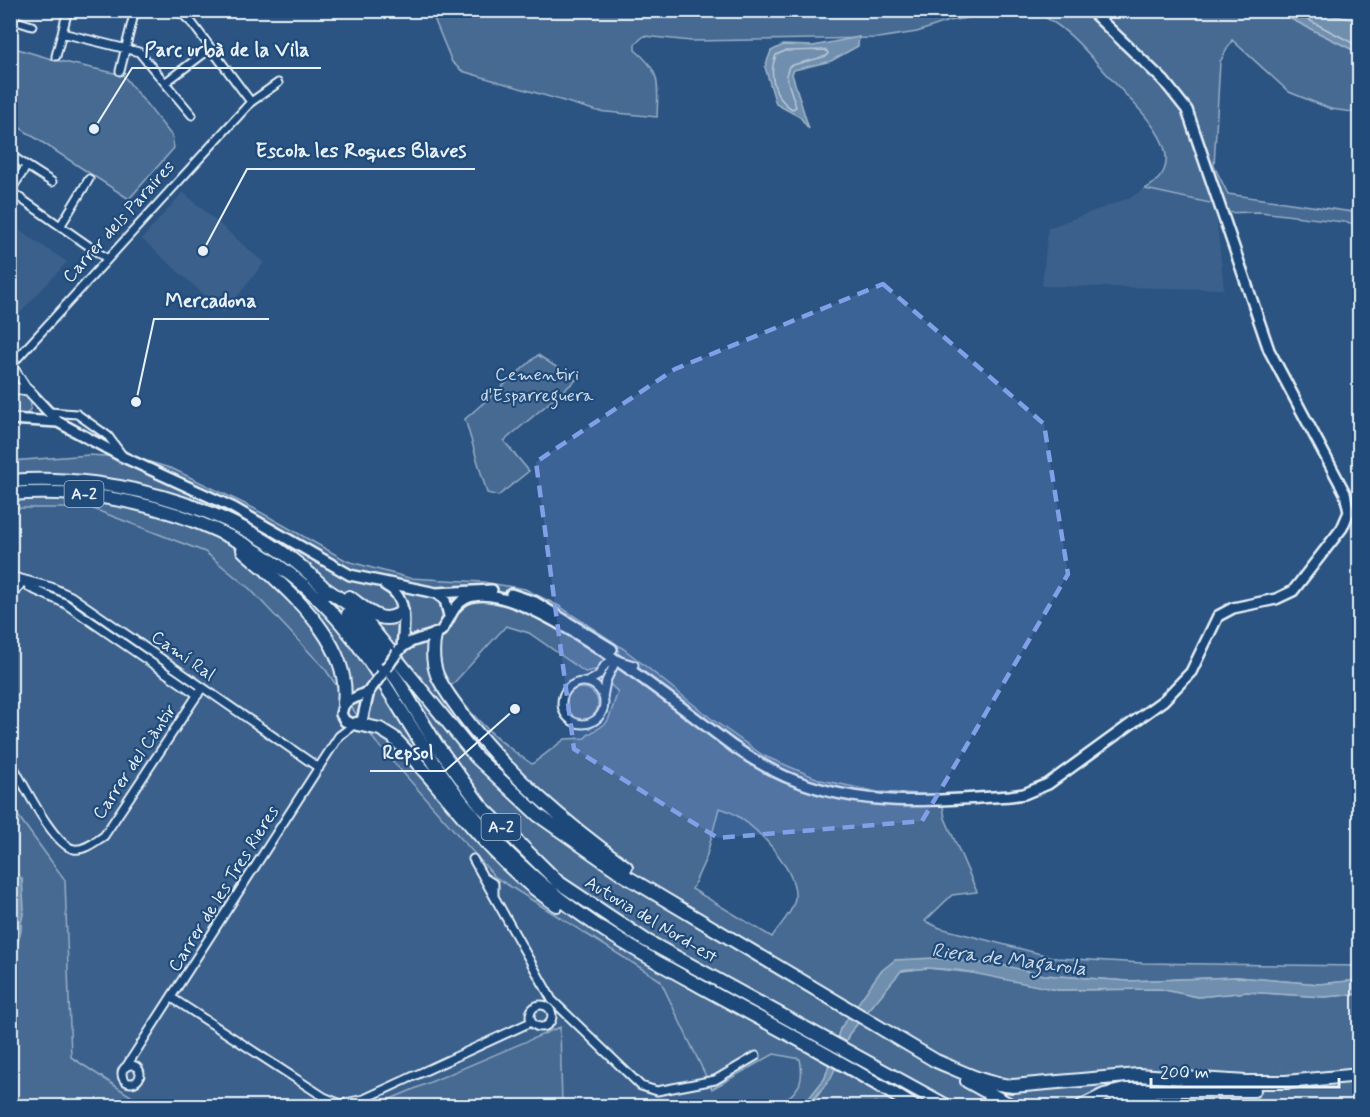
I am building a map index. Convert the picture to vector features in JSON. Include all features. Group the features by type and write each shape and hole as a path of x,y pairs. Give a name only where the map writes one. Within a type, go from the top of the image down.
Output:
{"highway":[{"name":"Autovia del Nord-est","path":"10,482 50,480 99,484 168,499 227,522 270,545 323,586 373,647 436,744 481,806 530,857 558,882 621,927 947,1107"},
{"name":"Autovia del Nord-est","path":"10,494 75,493 129,501 175,513 207,526 262,554 333,615 389,688 467,808 544,886 610,937 882,1087 913,1107"},
{"path":"239,544 291,594 335,651 344,673 349,701"},
{"path":"310,575 324,580 379,618 391,618 403,613"},
{"path":"323,586 348,604 368,624 476,757 538,815 624,875 936,1061 978,1080 1013,1086 1138,1075 1286,1082 1359,1075"},
{"path":"435,634 433,659 436,674 448,696 483,740 529,789 586,838 747,947"},
{"path":"356,724 380,729 393,737 493,852 539,893 610,937"},
{"path":"936,1061 944,1068 1012,1107"},
{"path":"1082,1107 1104,1095 1125,1090 1252,1090 1314,1084 1359,1075"},
{"path":"1087,1107 1125,1097 1149,1101 1165,1107"}],"main road":[{"path":"12,388 31,394 58,422 123,457 232,507 350,575 436,593 490,590 522,597 601,646 702,723 770,769 810,786 847,796 910,801 1024,794 1043,787 1068,771 1164,700 1191,672 1218,616 1233,608 1276,599 1293,591 1342,528 1349,512 1346,493 1269,350 1187,110 1174,91 1090,10"},
{"path":"24,420 34,412 31,394"},
{"path":"11,420 58,422"},
{"path":"380,583 397,593 412,633 421,636"},
{"path":"400,650 403,613 411,595 422,590"},
{"path":"369,692 349,701 340,711 347,723 356,724 363,718 369,692 400,650 421,636 435,634 446,625 448,616 445,600 436,593"},
{"path":"448,616 469,597 508,599 544,615 601,646 614,658 631,667"},
{"path":"349,701 362,704 365,711"}],"street":[{"path":"56,56 68,10"},
{"path":"120,71 135,10"},
{"path":"178,10 212,48 250,102"},
{"path":"10,19 32,26"},
{"path":"62,33 126,47 147,58 192,115"},
{"path":"166,82 212,48"},
{"name":"Carrer dels Paraires","path":"11,363 250,102 278,83"},
{"path":"10,155 52,182"},
{"path":"27,166 10,191 106,258"},
{"path":"61,225 89,179"},
{"path":"11,363 16,376 12,388"},
{"path":"11,363 31,394"},
{"path":"50,412 77,414 108,436 123,457"},
{"name":"Camí Ral","path":"10,576 71,597 200,691 319,768"},
{"path":"10,598 24,580"},
{"path":"601,646 605,664 602,672 587,682 577,683 566,690 562,705 567,716 578,723 590,722 603,709 606,681 612,670 614,658"},
{"path":"605,664 614,658"},
{"path":"612,670 631,667"},
{"path":"587,682 597,687 603,697"},
{"name":"Carrer del Càntir","path":"10,761 52,831 64,845 75,850 88,846 104,836 200,691"},
{"name":"Carrer de les Tres Rieres","path":"126,1067 339,736 342,718"},
{"name":"Carrer de les Tres Rieres","path":"339,736 356,724"},
{"path":"473,860 556,1005 631,1078 646,1089 657,1091 715,1080 756,1056"},
{"path":"172,998 324,1097 340,1104 364,1099 531,1022"},
{"path":"133,1056 136,1067 139,1078 129,1083 122,1077 126,1067 136,1067"}],"highlighted area":[{"path":"883,284 1044,424 1068,574 922,821 718,838 574,749 536,462 675,369"}],"shaded area":[{"path":"1145,189 1215,204 1224,289 1042,286 1048,228 1129,198"},
{"path":"183,192 264,263 224,313 142,239"},
{"path":"11,225 67,262 10,323"},
{"path":"10,508 91,508 205,552 250,589 325,670 375,741 495,877 660,980 712,1089 774,1054 800,1059 803,1077 796,1090 780,1106 562,1106 560,1027 374,1106 146,1106 71,1057 65,880 11,806"}],"green space":[{"path":"431,11 1009,11 949,21 917,32 878,38 691,41 644,36 635,44 635,50 654,72 658,88 657,117 597,111 462,71 452,62"},
{"path":"1031,11 1281,11 1289,18 1359,53 1359,113 1331,109 1289,92 1232,40 1220,62 1214,166 1228,194 1359,213 1359,224 1260,212 1216,213 1215,204 1145,189 1160,177 1166,164 1165,150 1158,135 1136,106 1076,41 1056,24"},
{"path":"11,47 55,60 123,75 172,136 174,148 129,199 11,122"},
{"name":"Cementiri d'Esparreguera","path":"538,355 576,380 504,441 529,471 498,496 487,493 465,419"},
{"path":"20,394 28,397 31,405 28,413 20,416 12,413 9,405 12,397"},
{"path":"89,455 137,458 173,469 253,508 347,561 409,578 483,582 525,589 559,606 624,649 713,720 764,756 821,780 878,792 941,795 945,818 977,892 952,895 925,921 940,928 1056,958 1143,963 1359,966 1359,980 1319,984 1237,977 1128,981 1044,975 1002,965 895,960 840,1029 825,1078 803,1106 780,1106 799,1086 802,1075 800,1059 774,1054 712,1089 660,980 495,877 375,741 325,669 250,589 205,552 91,508 11,508 11,461","holes":["506,626 529,633 585,672 595,670 618,692 606,723 585,738 565,739 532,764 487,729 451,686","719,808 730,812 756,830 788,871 793,884 794,902 772,937 692,889 706,858"]},
{"path":"582,688 593,693 598,704 593,715 582,720 571,715 566,704 571,693"},
{"path":"11,806 65,880 71,1057 146,1106 17,1106 11,1102 10,973 21,931 22,879 11,868"},
{"path":"927,968 983,974 1058,990 1160,989 1198,997 1247,992 1324,997 1359,994 1359,1106 883,1106 875,1102 871,1106 808,1106 831,1078 849,1034 893,980 901,971"},
{"path":"560,1027 562,1106 374,1106"}],"water":[{"path":"1281,11 1313,11 1359,21 1359,53 1289,18"},
{"path":"859,37 858,46 831,61 794,70 792,74 809,129 800,117 776,104 765,67 771,51 783,45 813,46"},
{"path":"11,868 22,879 24,909 11,973 11,942 16,928 17,897 11,883"},
{"path":"934,958 1002,965 1044,975 1128,981 1237,977 1319,984 1359,980 1359,994 1324,997 1247,992 1198,997 1160,989 1058,990 958,970 927,968 901,971 849,1034 831,1078 808,1106 803,1106 825,1078 840,1029 880,972 895,960"}],"tunnel":[{"path":"1269,1063 1319,1076"},
{"path":"1336,1080 1360,1086"}],"place":[{"name":"Parc urbà de la Vila","path":"94,129"},
{"name":"Escola les Roques Blaves","path":"203,251"},
{"name":"Mercadona","path":"136,402"},
{"name":"Repsol","path":"515,709"}],"water label":[{"name":"Riera de Magarola","path":"1009,960"}]}
